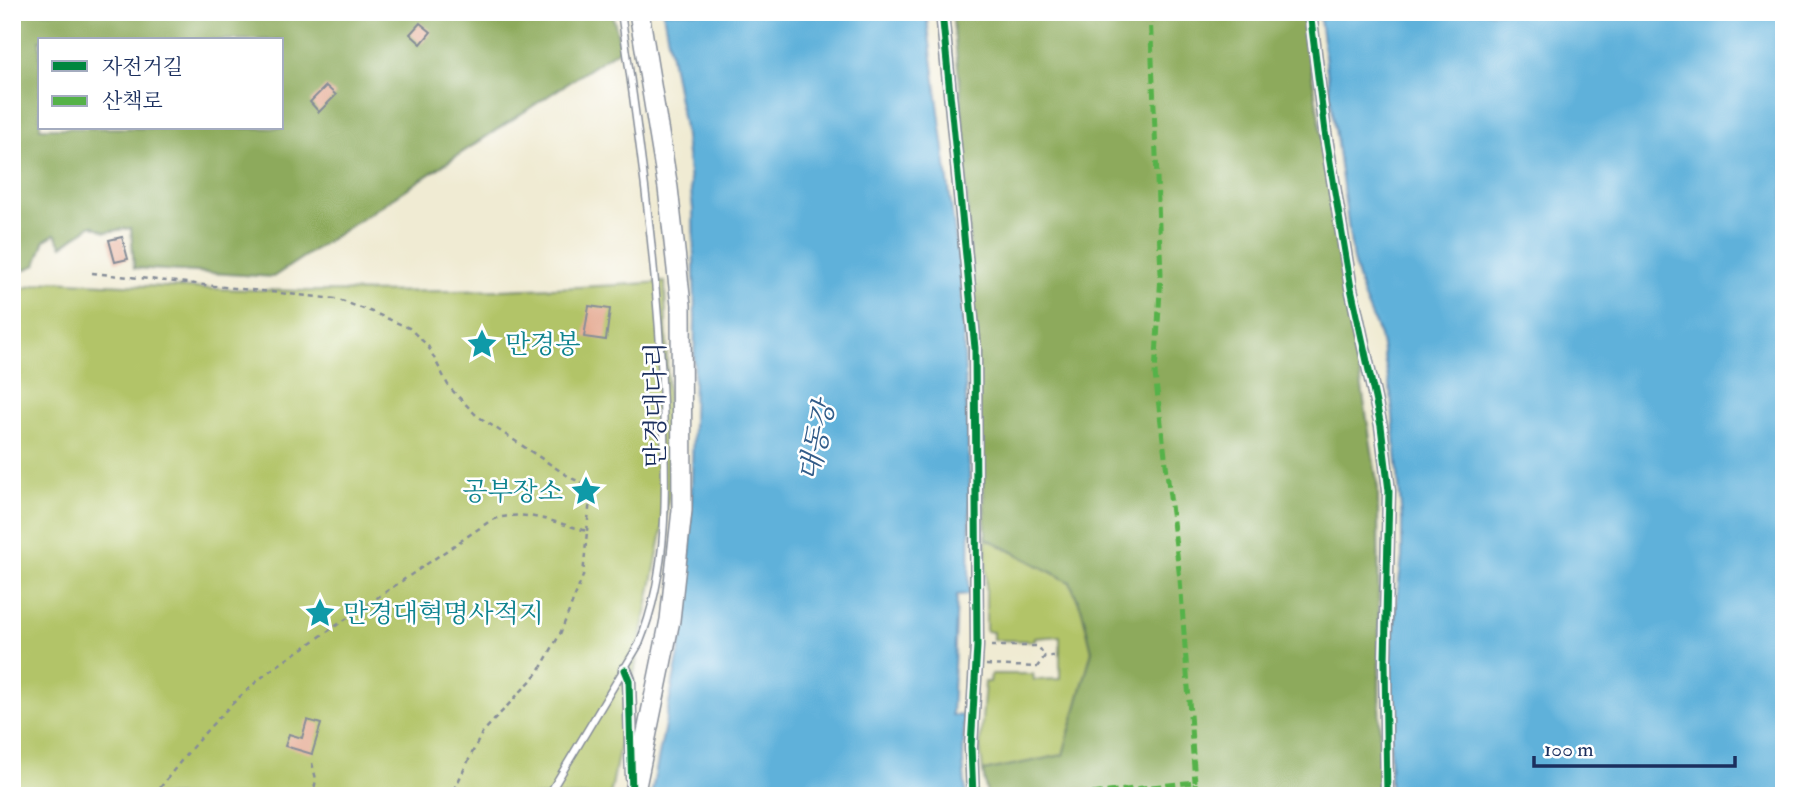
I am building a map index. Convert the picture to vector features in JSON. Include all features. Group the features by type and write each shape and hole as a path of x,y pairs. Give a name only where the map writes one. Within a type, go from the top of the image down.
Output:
{"highway":[{"name":"만경대다리","path":"633,796 670,620 682,510 681,305 668,188 639,12"}],"street":[{"path":"942,12 975,348 977,646 971,747 973,796"},
{"path":"1310,12 1325,132 1351,288 1381,426 1388,491 1385,662 1387,796"},
{"path":"625,670 629,680 633,796"}],"lane":[{"path":"548,796 625,670 650,618 664,515 665,457 651,224 621,12"}],"path":[{"path":"92,273 336,299 409,328 428,346 449,387 476,415 571,478 591,487 583,576 560,634 538,673 482,733 450,796"},
{"path":"154,796 209,727 243,692 490,521 504,514 519,514 587,531"},
{"path":"993,646 1038,646 1045,656"},
{"path":"1045,656 1054,656"},
{"path":"992,666 1037,667 1045,656"},
{"path":"312,763 316,779 313,796"}],"green space":[{"path":"12,12 612,12 621,48 273,277 134,268 131,228 106,232 92,225 62,246 55,234 45,240 36,265 12,275"},
{"path":"952,12 1302,12 1378,488 1380,796 987,796 983,771 1063,755 1092,651 1082,610 1070,582 986,538 961,95"},
{"path":"53,281 206,289 359,292 512,290 665,282 670,491 610,796 12,796 12,291"},
{"path":"986,538 1070,582 1082,610 1092,651 1063,755 983,771 980,746 985,682 990,682 991,674 1033,674 1034,680 1060,679 1060,636 1035,638 1035,641 993,640 993,632 986,631"}],"water":[{"name":"대동강","path":"663,12 926,12 961,280 970,492 969,594 957,595 952,715 964,716 963,762 966,796 651,796 680,648 687,594 695,321 693,210 684,128"},
{"path":"1319,12 1784,12 1784,796 1390,796 1391,649 1402,557 1402,520 1391,394 1380,336 1363,296 1353,260"}],"building":[{"path":"420,23 431,32 421,44 410,34"},
{"path":"326,86 336,95 319,112 310,102"},
{"path":"122,237 128,259 115,262 109,240"},
{"path":"589,306 610,309 606,340 584,337"},
{"path":"307,720 321,724 312,754 285,746 289,734 302,738"}],"marked path":[{"path":"1150,12 1161,274 1155,374 1180,579 1195,782"},
{"path":"972,789 1082,795 1195,782 1196,796"}],"cycle path":[{"path":"942,12 975,348 977,646 971,747 973,796"},
{"path":"1310,12 1325,132 1351,288 1381,426 1389,491 1385,662 1387,796"},
{"path":"625,670 629,680 632,796"}],"place":[{"name":"만경봉","path":"482,344"},
{"name":"공부장소","path":"586,491"},
{"name":"만경대혁명사적지","path":"320,613"}]}
